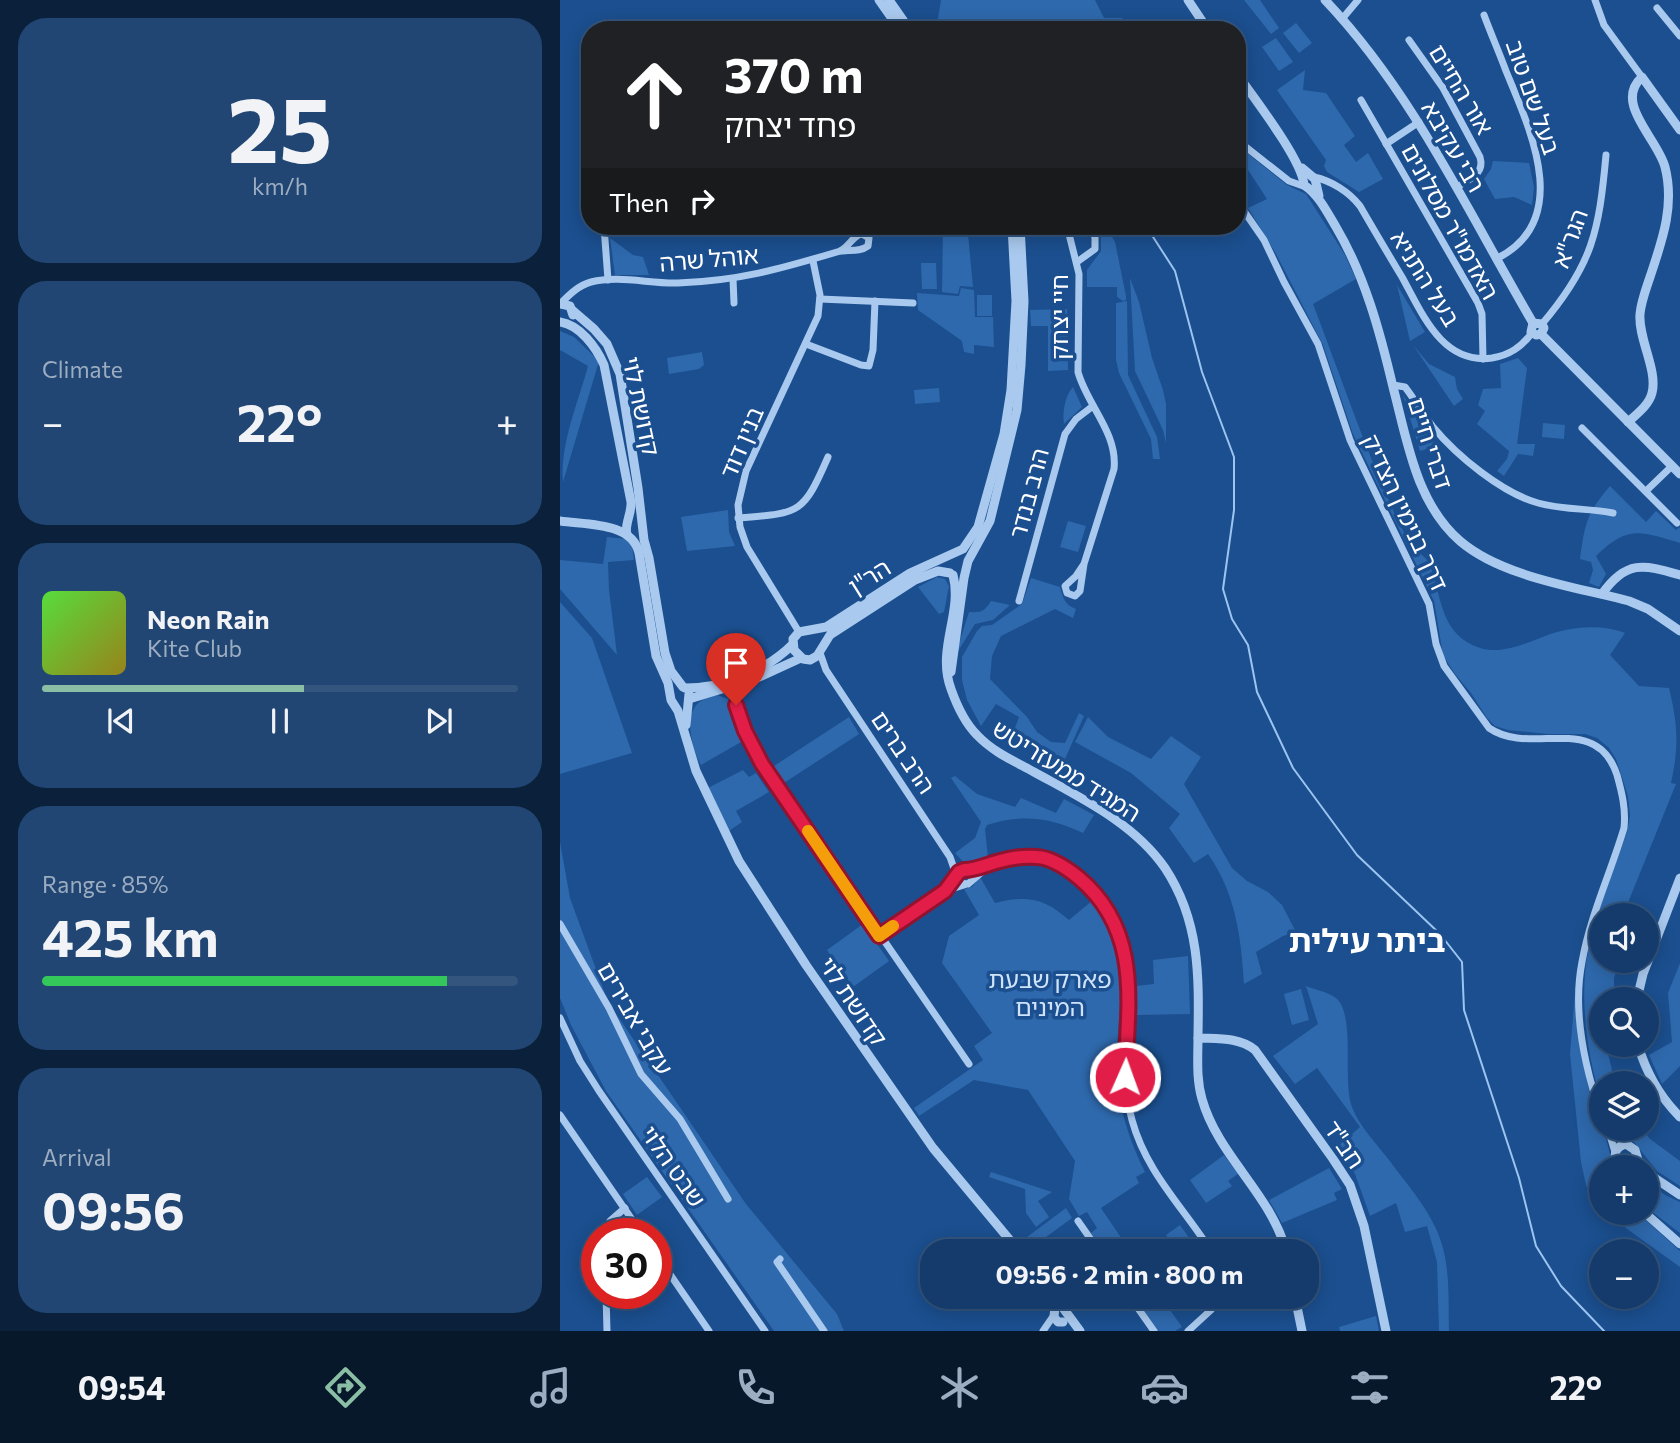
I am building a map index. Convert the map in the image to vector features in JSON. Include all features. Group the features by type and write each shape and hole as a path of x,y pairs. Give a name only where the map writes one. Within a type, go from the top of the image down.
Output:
{"street":[{"path":"879,0 894,21"},
{"path":"889,0 904,21"},
{"path":"1188,0 1202,21"},
{"name":"רבי עקיבא","path":"1325,0 1402,96 1419,122 1537,328 1680,474"},
{"path":"1342,19 1359,0"},
{"path":"1595,0 1604,25 1680,130"},
{"path":"1657,8 1680,36"},
{"name":"בעל שם טוב","path":"1484,15 1526,119 1540,175 1540,201 1531,224 1512,249 1496,259"},
{"name":"אור החיים","path":"1409,40 1443,88 1480,157 1482,164 1479,173 1457,187"},
{"path":"1628,422 1646,405 1652,393 1651,371 1641,331 1640,314 1664,233 1670,198 1664,163 1632,104 1632,90 1642,77"},
{"name":"דברי חיים","path":"1246,87 1310,182 1342,237 1363,282 1393,385 1408,449 1422,486 1440,519 1472,550 1499,564 1648,609 1680,631"},
{"name":"האדמו\"ר מסלונים","path":"1361,100 1478,303 1482,314 1483,359"},
{"path":"1387,144 1419,122"},
{"name":"בעל התניא","path":"1246,147 1280,173 1297,180 1339,188 1360,206 1436,335 1462,355 1483,359"},
{"name":"הגר\"א","path":"1537,328 1575,281 1594,241 1603,198 1606,155"},
{"name":"דרך בנימין הצדיק","path":"1246,214 1264,240 1318,344 1350,440 1429,604 1438,651 1453,679 1489,728 1496,733 1530,738 1583,739 1602,750 1614,768 1625,808 1624,828 1586,943 1580,983 1584,1057 1589,1074"},
{"path":"605,235 608,280"},
{"path":"953,554 964,555 967,565 960,575 952,574 945,565 953,554 967,546 982,518 1009,409 1016,301 1012,235"},
{"name":"המגיד ממעזריטש","path":"958,706 951,670 967,565 989,521 1017,410 1024,301 1020,235"},
{"name":"חיי יצחק","path":"1070,235 1077,262 1077,364 1080,380 1113,449 1114,464 1076,582"},
{"path":"1077,262 1095,249 1094,235"},
{"name":"אוהל שרה","path":"560,304 589,283 608,280 671,284 733,279 779,270 840,251"},
{"name":"בנין דוד","path":"799,632 751,555 738,518 739,499 746,471 818,316 820,299 813,261"},
{"path":"733,279 734,303"},
{"path":"562,323 570,320 574,296 579,288"},
{"path":"820,299 913,303"},
{"path":"806,344 869,366 873,350 875,301"},
{"name":"קדושת לוי","path":"560,304 566,303 602,337 617,363 664,653 671,671 684,688"},
{"name":"קדושת לוי","path":"562,323 575,327 597,352 604,365 631,502 628,530 639,553 656,656 670,694"},
{"path":"1483,359 1517,349 1537,328"},
{"path":"1393,385 1405,387 1435,429 1449,443 1489,477 1513,493 1534,502 1563,509 1613,513"},
{"name":"הרב בנדר","path":"1019,601 1065,434 1076,419 1093,406"},
{"path":"1582,428 1677,523"},
{"path":"738,518 787,513 801,506 812,493 828,457"},
{"path":"1646,491 1672,466"},
{"path":"560,521 628,530 638,537 642,528 635,520 628,530"},
{"name":"הר\"ן","path":"812,630 826,627 910,573 953,554"},
{"path":"1602,594 1615,577 1631,568 1651,567 1680,575"},
{"name":"הר\"ן","path":"818,653 830,635 915,580 938,571 952,574"},
{"name":"המגיד ממעזריטש","path":"952,574 954,601 945,660 949,683 958,706 974,733 984,742 1105,813 1139,838 1154,852 1175,885 1194,932 1198,984 1198,1078 1207,1114 1273,1217 1281,1239"},
{"path":"812,630 821,637 818,653 732,687 699,694 683,706 675,705 671,700 670,694 674,689 710,684 768,666 793,644 799,632 812,630"},
{"path":"793,644 795,652 801,658"},
{"name":"הרב ברים","path":"818,653 826,670 950,857 957,876"},
{"path":"732,687 740,718 762,764 969,1064"},
{"path":"684,688 690,694 688,701"},
{"name":"קדושת לוי","path":"688,701 689,751"},
{"name":"קדושת לוי","path":"675,705 689,751 714,812 735,852 791,942 933,1148 1008,1239"},
{"path":"945,891 961,871 1002,860 1035,856 1068,869 1105,905 1123,944 1128,975 1125,1077 1135,1132 1158,1178 1202,1239"},
{"name":"הרב ברים","path":"950,857 967,870"},
{"path":"879,936 945,891 968,884 990,864"},
{"path":"967,870 972,879"},
{"path":"957,876 959,883 964,885"},
{"path":"1640,987 1680,878"},
{"name":"עקבי אבירים","path":"560,924 609,1008 641,1074 680,1119 728,1199"},
{"name":"שבט הלוי","path":"560,1018 580,1061 598,1091 765,1331"},
{"name":"חב\"ד","path":"1198,1038 1229,1039 1251,1047 1259,1054 1343,1174 1356,1200 1364,1226 1387,1331"},
{"path":"1643,1057 1650,1076 1680,1117"},
{"path":"560,1115 632,1218"},
{"path":"1619,1141 1633,1147 1636,1155"},
{"path":"1616,1155 1619,1146 1626,1144"},
{"path":"1659,1181 1680,1195"},
{"path":"613,1218 625,1208"},
{"path":"1078,1222 1090,1239"},
{"path":"1659,1225 1680,1244"},
{"path":"780,1259 777,1262 824,1331"},
{"path":"672,1279 704,1329"},
{"path":"606,1309 607,1331"},
{"path":"1059,1309 1061,1315 1079,1331"},
{"path":"1138,1309 1154,1331"},
{"path":"1188,1331 1212,1309"},
{"path":"1297,1309 1302,1331"},
{"path":"1044,1331 1061,1315"}],"green space":[{"path":"941,0 1095,0 1104,18 1122,18 1124,21 938,21"},
{"path":"1244,0 1260,0 1279,28 1271,34"},
{"path":"1296,23 1312,43 1299,53 1283,33"},
{"path":"1276,38 1293,62 1279,71 1262,47"},
{"path":"1305,70 1303,90 1326,93 1355,136 1344,145 1356,162 1368,153 1383,179 1359,192 1327,172 1324,166 1326,160 1277,90"},
{"path":"1246,152 1287,185 1306,194 1345,255 1356,279 1313,304 1387,496 1410,543 1429,562 1444,614 1457,634 1480,648 1500,650 1574,628 1617,630 1625,633 1610,655 1639,686 1669,688 1676,736 1671,783 1676,784 1628,903 1601,903 1627,832 1630,816 1628,796 1616,759 1609,748 1597,738 1585,734 1548,734 1495,726 1455,674 1443,655 1434,601 1353,434 1323,345 1275,252 1248,208 1267,199 1246,167"},
{"path":"1493,161 1529,163 1534,187 1532,205 1514,197 1495,199 1484,179"},
{"path":"943,235 968,235 973,287 960,286 958,294 942,292"},
{"path":"1100,235 1111,235 1115,242 1126,300 1117,297 1117,287 1087,287 1087,270 1101,251"},
{"path":"610,238 633,255 643,257 649,275 615,275"},
{"path":"921,263 936,263 937,289 922,289"},
{"path":"1130,278 1163,390 1166,404 1166,443 1163,430 1135,371"},
{"path":"1397,285 1425,332 1410,341"},
{"path":"961,288 974,290 975,317 993,317 994,347 974,345 974,354 964,352 962,341 918,310 917,293 959,296"},
{"path":"977,295 992,295 992,316 977,316"},
{"path":"1127,301 1128,375 1157,437 1160,459 1153,459 1151,439 1119,373 1116,360 1116,303"},
{"path":"1067,309 1068,370 1048,371 1048,326 1031,326 1030,310"},
{"path":"560,331 574,337 599,361 563,482 567,438 588,366 560,350"},
{"path":"1413,345 1429,364 1455,377 1457,389 1463,399 1454,406"},
{"path":"702,352 704,365 699,369 669,374 667,358"},
{"path":"1518,358 1527,368 1517,444 1535,444 1533,456 1518,454 1504,476 1497,471 1507,459 1509,451 1477,424 1485,411 1478,405 1483,389 1501,388 1500,364"},
{"path":"1073,387 1082,407 1064,424 1065,404"},
{"path":"939,388 940,402 915,404 914,390"},
{"path":"1403,395 1425,432 1437,446 1420,451"},
{"path":"1543,423 1565,425 1564,439 1542,437"},
{"path":"1610,486 1646,522 1656,511 1676,530 1680,527 1680,543 1635,533 1617,539 1596,556 1606,574 1599,587 1589,583 1593,570 1591,562 1580,559 1588,520"},
{"path":"728,510 729,532 735,546 687,551 681,517"},
{"path":"1068,521 1086,526 1078,552 1060,547"},
{"path":"607,537 627,539 632,544 634,560 608,562 617,655 560,589 560,560 603,564"},
{"path":"937,577 945,579 949,586 944,612 939,614 918,587"},
{"path":"1031,578 1060,587 1065,601 1076,609 1073,618 1055,609 1001,636 992,656 990,679 1027,717 1037,732 1051,742 1065,743 1079,713 1084,716 1065,759 1013,733 1019,717 996,704 981,726 967,700 962,680 962,657 977,631 982,626 992,625 1022,604"},
{"path":"991,601 1010,605 993,620 975,624 955,656 969,612 982,611"},
{"path":"560,602 592,638 632,753 560,774"},
{"path":"717,695 728,699 741,742 701,765 692,741 690,722 695,707 701,701"},
{"path":"849,717 859,734 784,783 774,766"},
{"path":"1088,717 1108,737 1151,759 1171,736 1201,757 1184,784 1232,868 1247,881 1268,892 1282,905 1295,930 1256,952 1262,974 1244,984 1239,933 1231,900 1208,854 1194,863 1169,828 1180,814 1131,773 1075,742"},
{"path":"743,770 749,777 756,773 769,792 736,811 742,822 729,831 708,788"},
{"path":"955,776 977,794 1015,807 1021,798 1056,813 1064,799 1094,815 1083,833 1059,823 1024,818 987,825 985,829 988,857 976,865 967,866 955,853 975,838 981,822 951,778"},
{"path":"560,842 570,898 608,1002 746,1204 837,1314 844,1331 774,1331 606,1091 571,1025 560,998"},
{"name":"פארק שבעת המינים","path":"980,877 995,903 1017,899 1035,900 1052,907 1069,920 1093,900 1106,922 1119,964 1117,1073 1120,1099 1134,1148 1145,1172 1136,1177 1139,1183 1101,1208 1122,1239 1095,1239 1091,1233 1097,1228 1087,1212 1079,1216 1069,1199 1075,1161 1028,1090 974,1080 919,1116 914,1108 983,1060 974,1046 992,1033 942,963 949,936 979,915 964,889 972,887"},
{"path":"863,924 889,961 853,987 827,950"},
{"path":"1589,946 1589,973 1616,973 1614,987 1589,987 1589,1050 1584,1008"},
{"path":"1188,956 1190,1014 1137,1015 1136,986 1154,984 1153,960"},
{"path":"1680,963 1680,1066 1662,1084 1659,1071 1656,1071 1650,1057 1659,1057 1659,1049 1672,1042 1668,993"},
{"path":"1576,981 1580,1036 1589,1088 1589,1141 1606,1141 1610,1155 1589,1155 1589,1192 1581,1162 1570,1054"},
{"path":"1306,986 1333,996 1342,1006 1346,1018 1348,1081 1352,1107 1364,1128 1421,1203 1437,1231 1447,1268 1449,1331 1439,1331 1437,1262 1427,1226 1405,1232 1396,1203 1370,1216 1355,1174 1338,1146 1360,1127 1317,1068 1295,1084 1273,1056 1318,1024"},
{"path":"1301,989 1309,1020 1292,1025 1284,994"},
{"path":"1591,1057 1609,1057 1612,1071 1594,1071"},
{"path":"1632,1141 1653,1141 1680,1161 1680,1186 1659,1172 1659,1155 1644,1155"},
{"path":"1224,1155 1238,1174 1228,1181 1232,1186 1206,1203 1190,1180"},
{"path":"1329,1168 1342,1189 1334,1193 1337,1200 1282,1223 1269,1200"},
{"path":"991,1172 1052,1192 1038,1201 1049,1217 1036,1227 1026,1213 1025,1189 989,1177"},
{"path":"647,1177 662,1197 637,1215 623,1194"},
{"path":"1659,1190 1680,1202 1680,1233 1659,1217"},
{"path":"1066,1208 1072,1218 1043,1239 1024,1239"},
{"path":"1180,1225 1190,1239 1169,1239 1166,1235"},
{"path":"1622,1225 1651,1225 1680,1251 1680,1267 1659,1252 1659,1239 1641,1239"},
{"path":"1143,1309 1169,1309 1182,1327 1175,1331 1158,1331"},
{"path":"1376,1316 1379,1331 1340,1331 1339,1327"}],"waterway":[{"path":"1152,235 1175,271 1202,372 1234,457 1234,510 1223,589 1232,619 1248,645 1257,692 1293,768 1357,855 1440,934 1462,962 1464,1010 1519,1178 1536,1246 1561,1286 1604,1331"}],"slow traffic":[{"path":"808,831 879,936 893,926"}],"district":[{"name":"ביתר עילית","path":"1367,939"}],"route":[{"path":"736,705 745,731 762,764 879,936 945,891 955,881 959,872 1002,860 1035,856 1044,858 1068,869 1085,883 1105,905 1123,944 1129,987 1125,1077"}]}
